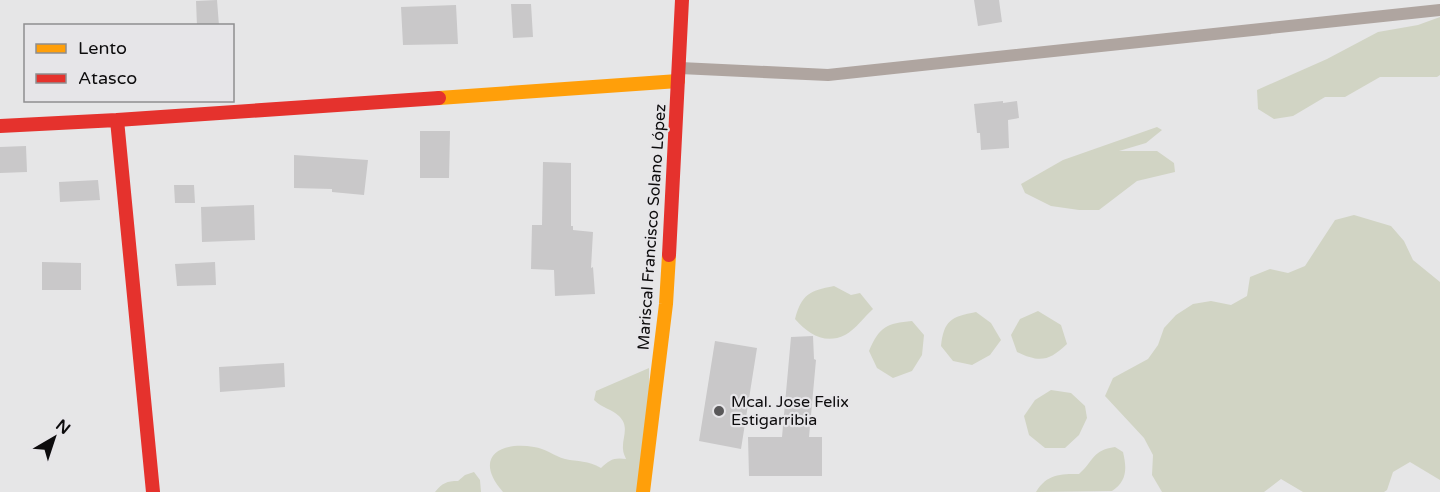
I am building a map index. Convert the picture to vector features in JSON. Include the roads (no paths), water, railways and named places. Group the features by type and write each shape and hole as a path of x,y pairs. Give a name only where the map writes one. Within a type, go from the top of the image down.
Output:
{"street":[{"name":"Mariscal Francisco Solano López","path":"643,492 666,304 682,0"},
{"path":"0,126 117,120 679,74"},
{"path":"117,120 153,492"}],"lane":[{"path":"679,74 828,75 1440,10"}],"place":[{"name":"Mcal. Jose Felix Estigarribia","path":"719,411"}]}
